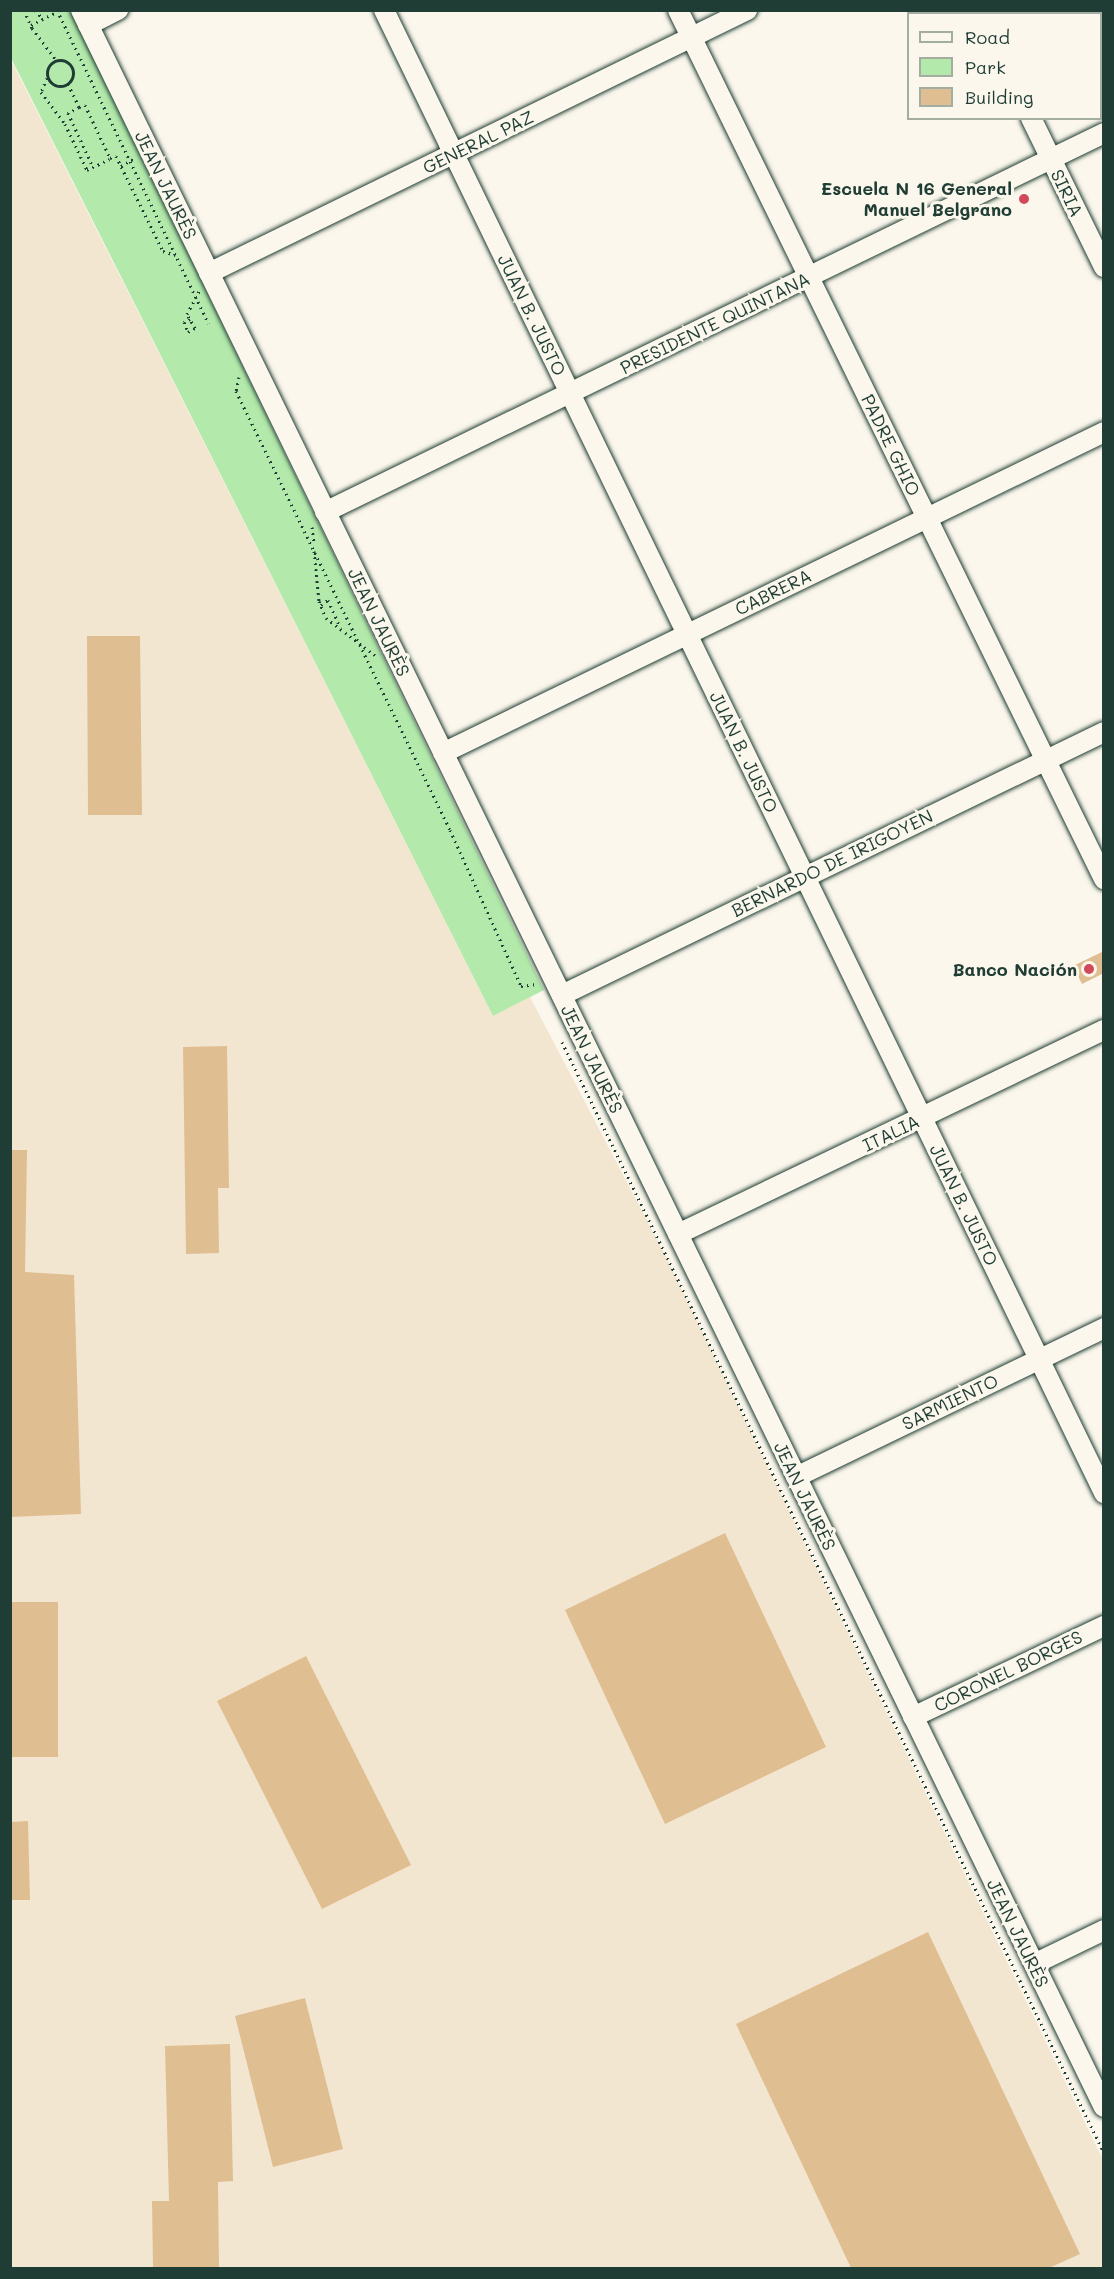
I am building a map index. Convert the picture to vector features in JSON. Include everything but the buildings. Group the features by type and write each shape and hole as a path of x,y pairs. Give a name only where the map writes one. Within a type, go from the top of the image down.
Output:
{"street":[{"path":"85,18 118,10"},
{"name":"JUAN B. JUSTO","path":"384,10 1104,1493"},
{"name":"PADRE GHIO","path":"678,10 1104,879"},
{"name":"GENERAL PAZ","path":"204,281 453,154 747,10"},
{"name":"JEAN JAURÈS","path":"85,18 204,281 319,517 443,753 1104,2107"},
{"name":"SIRIA","path":"1032,120 1104,267"},
{"name":"PRESIDENTE QUINTANA","path":"319,517 1104,134"},
{"name":"CABRERA","path":"443,753 1104,432"},
{"name":"BERNARDO DE IRIGOYEN","path":"558,988 805,877 1104,732"},
{"name":"ITALIA","path":"678,1234 1104,1030"},
{"name":"SARMIENTO","path":"796,1477 1104,1328"},
{"name":"CORONEL BORGES","path":"913,1717 1104,1626"},
{"path":"1034,1964 1104,1930"}],"path":[{"path":"24,10 31,26 56,60"},
{"path":"35,10 43,19"},
{"path":"31,26 58,11 208,323"},
{"path":"56,60 65,60 72,66 73,74 68,84 57,86 48,78 47,69 56,60"},
{"path":"48,78 42,86 44,98 65,124 87,170 116,156 163,251 185,258"},
{"path":"68,84 79,107"},
{"path":"93,167 68,113 79,107 85,105 110,158"},
{"path":"121,166 136,157"},
{"path":"190,319 188,314 204,281"},
{"path":"239,372 236,391 362,645 521,986 558,988"},
{"path":"319,517 314,547 321,605 326,618 377,657"},
{"path":"321,605 328,600 341,629"}],"shaded area":[{"path":"10,58 493,1016 530,997 666,1257 1103,2160 1103,2268 11,2268"}],"green space":[{"path":"10,11 71,11 544,990 493,1016 11,58"}],"place":[{"name":"Escuela N 16 General Manuel Belgrano","path":"1024,199"},
{"name":"Banco Nación","path":"1089,969"}]}
